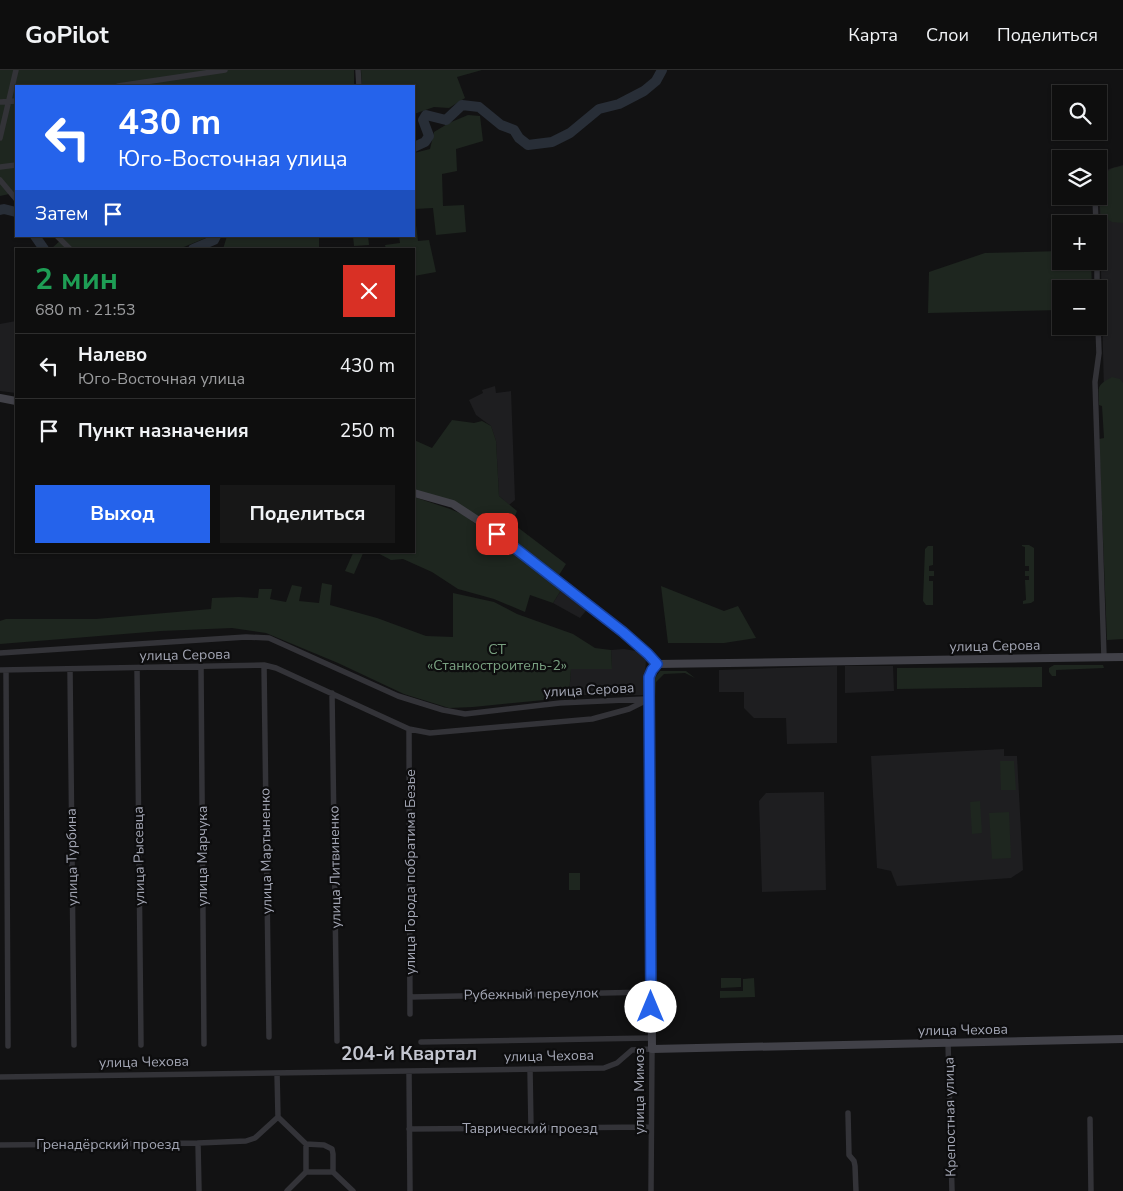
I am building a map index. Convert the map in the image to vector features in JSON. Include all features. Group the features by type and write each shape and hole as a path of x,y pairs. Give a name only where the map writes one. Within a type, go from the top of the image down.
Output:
{"street":[{"path":"0,138 13,101 16,70"},
{"path":"125,85 226,70"},
{"path":"358,70 359,85"},
{"path":"0,102 13,101"},
{"path":"0,168 15,165"},
{"path":"0,180 15,198"},
{"path":"58,237 69,248"},
{"path":"1098,335 1099,353 1095,382 1104,657"},
{"path":"0,398 15,400"},
{"path":"415,493 453,504 482,523 615,626 657,664"},
{"name":"улица Серова","path":"0,653 236,637 269,638 398,696 443,710 465,714 560,703 648,699"},
{"name":"улица Серова","path":"657,664 1123,657"},
{"name":"улица Мимоз","path":"651,1191 652,1048 648,699 649,677 657,664"},
{"name":"улица Серова","path":"3,670 264,665 276,668 409,729 430,732 592,719 629,709 648,699"},
{"name":"улица Мартыненко","path":"264,665 269,1037"},
{"name":"улица Марчука","path":"200,667 204,1044"},
{"name":"улица Рысевца","path":"137,668 141,1044"},
{"name":"улица Турбина","path":"70,669 74,1044"},
{"path":"3,670 8,1046"},
{"name":"улица Литвиненко","path":"332,693 337,1041"},
{"name":"улица Города побратима Безье","path":"409,729 410,1014"},
{"name":"Рубежный переулок","path":"410,997 651,992"},
{"path":"422,1042 651,1038"},
{"name":"улица Чехова","path":"0,1077 604,1068 617,1063 632,1050 652,1048 1123,1039"},
{"name":"Крепостная улица","path":"948,1042 952,1191"},
{"path":"530,1069 531,1128"},
{"path":"408,1071 410,1191"},
{"path":"277,1072 278,1117 306,1144 324,1145 332,1149 333,1172 352,1191"},
{"path":"848,1113 849,1155 854,1161 855,1166 856,1191"},
{"path":"198,1143 246,1141 256,1138 278,1117"},
{"path":"1090,1119 1091,1191"},
{"name":"Таврический проезд","path":"409,1129 651,1127"},
{"name":"Гренадёрский проезд","path":"0,1145 198,1143 199,1191"},
{"path":"288,1191 306,1172 306,1144"},
{"path":"306,1172 333,1172"}],"shaded area":[{"path":"1123,165 1123,635 1110,636 1103,335 1107,335 1107,280 1101,280 1101,270 1107,270 1107,215 1100,215 1099,205 1107,205 1107,171"},
{"path":"15,321 15,393 0,391 0,324"},
{"path":"495,386 496,393 511,391 515,500 509,505 499,496 496,441 491,426 476,415 469,400 483,393 482,390"},
{"path":"563,587 589,607 580,618 553,603"},
{"path":"624,649 642,652 646,658 644,695 569,695 571,669 612,669 611,650"},
{"path":"837,666 837,743 787,744 786,718 754,718 744,708 744,692 719,692 719,670"},
{"path":"845,666 893,666 894,691 845,693"},
{"path":"1004,749 1004,756 1017,756 1023,870 1011,878 897,886 891,871 877,868 871,756"},
{"path":"824,792 826,890 762,892 759,801 766,793"}],"green space":[{"path":"0,70 354,70 354,85 15,85 15,194 0,196"},
{"path":"361,70 482,70 457,77 465,98 449,108 434,107 415,114 415,85 362,85"},
{"path":"468,115 480,116 483,141 456,149 457,171 442,174 443,206 464,205 466,232 436,235 433,208 415,209 415,153 430,149 434,132 449,123"},
{"path":"1123,166 1123,223 1112,222 1107,219 1107,215 1101,215 1100,205 1107,205 1107,172 1115,167"},
{"path":"415,217 418,241 429,240 436,272 415,276 415,248 386,248 385,245 400,243 399,237 415,237"},
{"path":"208,237 181,248 52,248 63,238"},
{"path":"227,237 319,237 319,248 223,248"},
{"path":"353,237 368,237 369,245 354,246"},
{"path":"1052,251 1052,270 1091,270 1092,280 1052,280 1052,310 928,313 929,272 985,253"},
{"path":"1112,377 1120,379 1123,383 1123,639 1107,640 1099,439 1104,438 1102,406 1099,405 1099,388 1100,385"},
{"path":"452,420 474,423 482,421 491,426 496,441 499,496 517,511 512,523 566,564 559,575 487,523 415,491 415,440 432,448"},
{"path":"415,497 462,514 563,587 553,603 530,595 525,612 494,599 458,589 432,572 403,559 391,560 378,553 415,553"},
{"path":"1022,545 1029,545 1034,548 1034,601 1023,604 1023,601 1026,600 1025,580 1029,580 1029,576 1025,576 1025,571 1029,571 1029,566 1025,566 1025,547"},
{"path":"928,546 933,546 933,565 929,566 929,571 934,571 934,576 929,576 929,581 933,581 933,605 926,605 923,601 925,549"},
{"path":"353,553 363,553 354,574 345,571"},
{"name":"СТ «Станкостроитель-2»","path":"322,583 332,585 330,605 377,618 426,636 453,637 453,593 494,602 517,614 573,634 595,648 611,650 612,669 571,669 569,695 544,700 449,708 404,694 338,663 266,633 232,628 161,631 0,644 0,621 6,619 96,619 211,609 212,598 258,598 259,589 272,589 270,599 286,602 292,585 302,587 299,601 319,603"},
{"path":"661,586 724,611 738,606 756,638 724,643 668,643"},
{"path":"1054,665 1103,665 1104,668 1056,670 1056,676 1052,676 1049,668"},
{"path":"1042,667 1042,687 897,689 897,668"},
{"path":"660,671 686,671 695,678 685,673 664,674 656,682 655,697 653,698 654,679"},
{"path":"1000,761 1014,761 1016,790 1001,790"},
{"path":"980,801 982,833 972,834 970,802"},
{"path":"1009,812 1011,858 992,859 989,813"},
{"path":"569,873 580,873 580,890 569,890"},
{"path":"721,978 741,978 741,987 721,988"},
{"path":"754,978 755,997 720,998 720,991 743,991 743,979"}],"waterway":[{"path":"415,147 425,142 429,136 423,120 426,115 446,120 462,105 479,107 501,125 514,130 519,138 528,145 552,142 570,133 599,109 619,104 644,91 656,81 662,70"},
{"path":"0,210 15,212"},
{"path":"36,237 43,248"},
{"path":"195,248 214,240 216,237"}],"district":[{"name":"204-й Квартал","path":"409,1054"}],"route":[{"path":"497,534 623,632 657,664 649,677 648,728 652,908 651,1007"}]}
